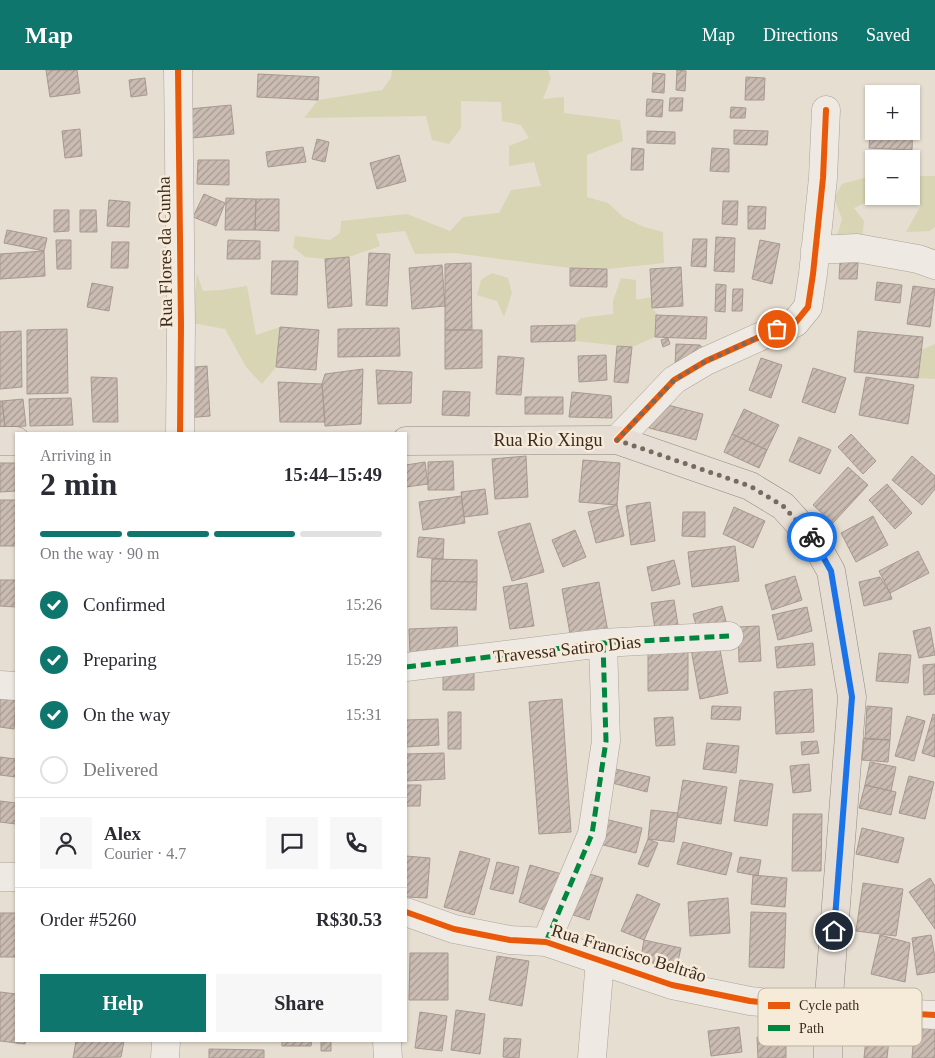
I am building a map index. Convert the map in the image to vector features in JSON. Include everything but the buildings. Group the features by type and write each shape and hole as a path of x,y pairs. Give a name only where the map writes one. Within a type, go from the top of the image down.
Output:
{"main road":[{"name":"Rua Rio Xingu","path":"407,441 617,440 750,486 783,506 813,538 831,571 852,697 830,988"},
{"path":"0,441 15,441"}],"street":[{"name":"Rua Flores da Cunha","path":"178,70 181,325 180,432"},
{"path":"617,440 674,380 706,361 777,329 795,323 808,307 823,178 826,110"},
{"path":"815,250 857,248 918,259 935,265"},
{"name":"Travessa Satiro Dias","path":"407,667 603,643 729,636"},
{"path":"546,942 592,834 606,741 603,643"},
{"path":"0,685 15,686"},
{"path":"0,877 15,877"},
{"name":"Rua Francisco Beltrão","path":"407,912 454,929 510,940 546,942 672,985 758,1002"},
{"path":"592,1058 600,960"},
{"name":"Rua Francisco Beltrão","path":"922,1014 935,1015"},
{"path":"165,1058 166,1042"},
{"path":"388,1042 388,1058"}],"shaded area":[{"path":"392,70 548,70 551,78 543,99 564,97 564,113 620,120 623,141 587,155 587,197 608,203 623,217 644,227 663,232 664,263 607,269 570,268 454,253 415,254 405,231 376,234 380,246 349,257 325,259 305,257 293,247 295,236 330,240 340,233 341,221 407,214 450,231 463,217 499,213 511,190 541,186 534,162 509,166 509,146 529,138 521,125 502,121 501,102 461,101 461,128 449,144 432,140 426,116 304,118 318,100 382,90 391,78"},
{"path":"920,176 935,176 935,227 930,231 906,232 921,205"},
{"path":"865,178 865,203 854,208 864,221 862,240 836,239 842,219 834,198 842,184"},
{"path":"492,273 508,278 512,293 504,317 497,301 477,295 481,280"},
{"path":"197,274 203,291 247,286 256,335 280,327 276,367 262,384 246,367 225,329 192,323"},
{"path":"621,278 636,280 636,300 652,297 652,308 658,315 655,337 632,347 575,341 575,325 581,318 613,314 613,301"},
{"path":"935,344 935,379 918,378 921,350"}],"marked path":[{"path":"407,667 603,643 729,636"},
{"path":"546,942 592,834 606,741 603,643"}],"cycle path":[{"path":"178,70 181,325 180,432"},
{"path":"617,440 674,380 706,361 777,329 795,323 808,307 823,178 826,110"},
{"path":"407,912 454,929 510,940 546,942 672,985 758,1002"},
{"path":"922,1014 935,1015"}],"way so far":[{"path":"777,329 706,361 674,380 617,440 750,486 783,506 812,537"}],"route":[{"path":"812,537 831,571 852,697 834,931"}]}
